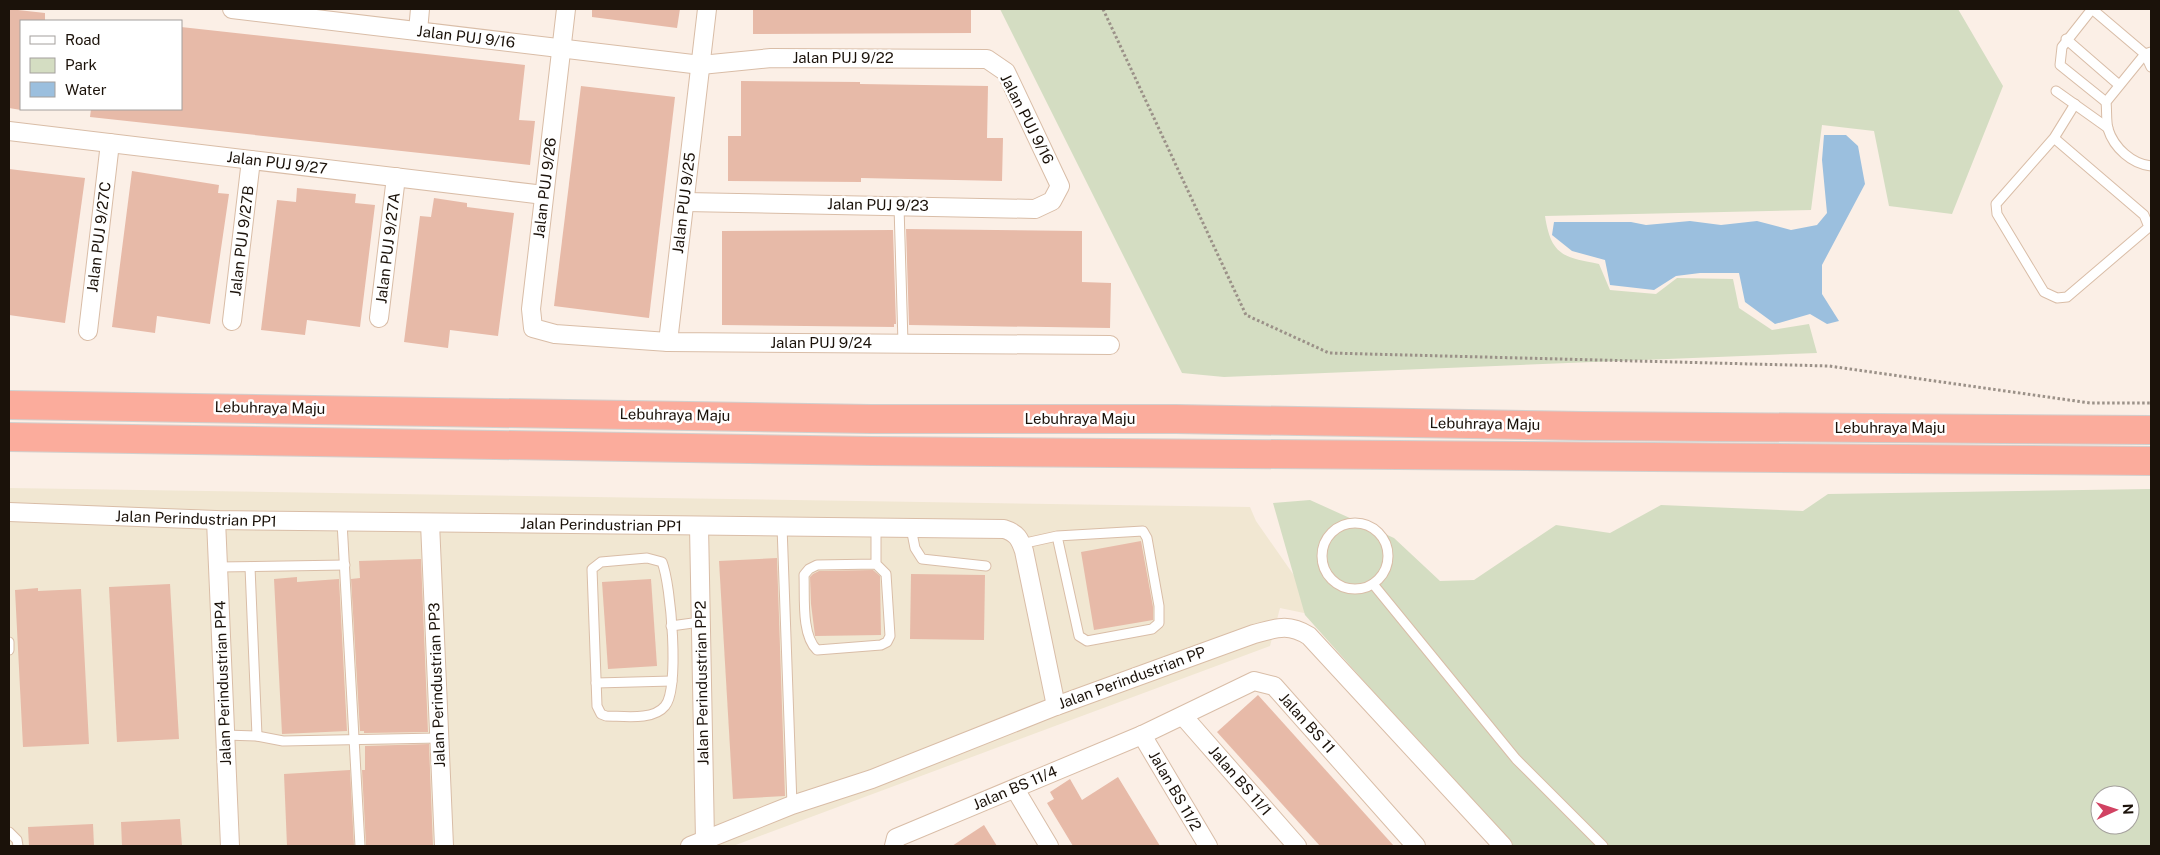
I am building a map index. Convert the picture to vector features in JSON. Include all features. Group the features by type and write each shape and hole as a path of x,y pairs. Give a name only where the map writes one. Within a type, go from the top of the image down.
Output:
{"highway":[{"name":"Lebuhraya Maju","path":"9,405 871,418 1176,419 1593,426 2151,430"},
{"name":"Lebuhraya Maju","path":"9,437 872,451 2151,461"}],"street":[{"name":"Jalan PUJ 9/16","path":"232,9 270,11 700,65"},
{"path":"418,31 420,9"},
{"name":"Jalan PUJ 9/26","path":"533,328 531,309 566,9"},
{"name":"Jalan PUJ 9/25","path":"668,342 707,9"},
{"name":"Jalan PUJ 9/22","path":"700,65 771,58 987,59"},
{"name":"Jalan PUJ 9/16","path":"987,59 1006,72 1060,186"},
{"name":"Jalan PUJ 9/27","path":"9,131 544,195"},
{"name":"Jalan PUJ 9/27C","path":"88,331 110,143"},
{"name":"Jalan PUJ 9/27B","path":"232,321 251,160"},
{"name":"Jalan PUJ 9/27A","path":"379,318 396,177"},
{"name":"Jalan PUJ 9/23","path":"685,202 1035,209 1052,201 1060,186"},
{"name":"Jalan PUJ 9/24","path":"533,328 555,334 668,342 1110,345"},
{"name":"Jalan Perindustrian PP1","path":"9,512 216,520 1004,529 1013,532 1022,544"},
{"name":"Jalan Perindustrian PP4","path":"216,520 230,846"},
{"name":"Jalan Perindustrian PP3","path":"430,523 444,846"},
{"name":"Jalan Perindustrian PP2","path":"697,843 700,622 699,526"},
{"path":"1022,544 1056,706"},
{"name":"Jalan Perindustrian PP","path":"697,843 792,805 872,779 1056,706 1254,634 1278,628 1296,628 1310,636 1503,846"},
{"name":"Jalan BS 11","path":"1142,736 1254,681 1274,686 1416,846"},
{"name":"Jalan BS 11/1","path":"1183,716 1297,846"},
{"name":"Jalan BS 11/4","path":"894,846 896,838 1142,736"},
{"name":"Jalan BS 11/2","path":"1142,736 1208,846"},
{"path":"1015,788 1049,846"}],"lane":[{"path":"2106,102 2060,65 2062,47 2092,9 2148,53 2151,67"},
{"path":"2066,40 2120,85"},
{"path":"2148,53 2106,102 2108,128 2113,140 2126,156 2151,166"},
{"path":"2056,91 2108,128"},
{"path":"2054,138 2144,215 2149,227 2067,297 2057,298 2044,292 1997,214 1996,204 2054,138 2075,104"},
{"path":"899,206 903,343"},
{"path":"342,522 360,846"},
{"path":"1356,523 1370,526 1380,535 1387,547 1388,561 1383,574 1373,584 1361,589 1347,588 1334,582 1326,572 1322,558 1324,544 1331,533 1343,525 1356,523"},
{"path":"782,526 792,805"},
{"path":"876,527 876,564 886,574 890,636 887,642 881,645 817,650 810,643 807,631 804,575 809,569 817,565 876,564"},
{"path":"911,528 914,548 922,559 986,566"},
{"path":"1022,544 1057,536 1143,531 1147,538 1159,606 1159,624 1152,629 1087,641 1079,636 1057,536"},
{"path":"647,558 662,562 669,585 671,626 672,681 670,699 665,707 651,715 624,716 601,714 597,706 592,569 601,562 647,558"},
{"path":"218,567 345,565"},
{"path":"250,567 257,736"},
{"path":"1373,584 1516,759 1603,846"},
{"path":"671,626 700,622"},
{"path":"9,642 9,650"},
{"path":"596,683 672,681"},
{"path":"225,736 257,736 283,741 354,738 439,738"},
{"path":"9,832 17,840 18,846"}],"path":[{"path":"1103,9 1246,315 1329,353 1829,366 2090,403 2151,403"}],"shaded area":[{"path":"9,488 1250,507 1256,521 1323,617 1280,608 1270,646 733,846 9,846"}],"green space":[{"path":"1000,9 1958,9 2003,86 1952,214 1889,206 1874,131 1822,125 1811,210 1545,216 1555,247 1568,256 1599,264 1610,290 1656,294 1677,278 1733,279 1739,308 1772,330 1809,324 1817,353 1224,377 1182,373"},
{"path":"2151,489 2151,846 1511,846 1305,615 1273,503 1310,500 1394,538 1440,581 1474,580 1556,525 1610,533 1661,505 1803,511 1828,494"}],"water":[{"path":"1824,135 1846,135 1858,146 1865,184 1822,265 1822,294 1839,321 1827,324 1810,314 1775,324 1745,302 1739,273 1700,273 1676,276 1654,290 1610,285 1605,260 1572,251 1552,235 1554,222 1631,222 1646,225 1690,221 1721,225 1757,221 1791,230 1817,225 1827,213 1822,160"}],"building":[{"path":"9,9 45,13 45,20 20,20 20,110 9,108"},
{"path":"592,9 680,9 677,28 592,17"},
{"path":"753,9 971,9 971,33 753,34"},
{"path":"182,27 525,65 519,120 535,121 530,165 90,117 91,110 182,110"},
{"path":"741,81 988,86 987,138 1003,138 1002,181 861,178 861,182 728,181 728,136 741,136"},
{"path":"581,86 675,97 649,318 554,306"},
{"path":"9,169 85,178 65,323 9,315"},
{"path":"132,171 219,185 218,193 229,194 210,324 157,316 155,333 112,327"},
{"path":"297,188 356,194 355,203 375,205 360,327 307,320 305,335 261,330 277,200 296,202"},
{"path":"434,198 467,203 467,207 514,213 498,336 450,330 448,348 404,342 420,216 431,217"},
{"path":"906,229 1082,231 1082,282 1111,283 1110,328 909,325"},
{"path":"893,230 896,324 894,324 894,327 722,325 722,231"},
{"path":"1141,541 1153,607 1153,620 1094,630 1081,552"},
{"path":"777,558 785,796 733,799 719,561"},
{"path":"421,559 428,732 364,733 364,731 360,731 351,579 360,578 359,561"},
{"path":"873,570 880,576 881,635 815,636 810,577 819,571"},
{"path":"911,574 985,575 984,640 910,639"},
{"path":"297,577 297,582 339,579 347,731 282,734 274,579"},
{"path":"651,579 657,666 608,669 602,582"},
{"path":"170,584 179,739 117,742 109,587"},
{"path":"38,588 38,591 81,589 89,744 23,747 15,590"},
{"path":"1258,695 1394,846 1320,846 1217,732"},
{"path":"429,744 433,846 366,846 362,770 365,770 365,746"},
{"path":"350,770 354,846 287,846 284,774"},
{"path":"1118,777 1160,846 1073,846 1047,803 1054,799 1050,792 1070,779 1082,800"},
{"path":"180,819 182,846 122,846 121,822"},
{"path":"93,824 94,846 29,846 28,827"},
{"path":"984,825 997,846 952,846"}]}
